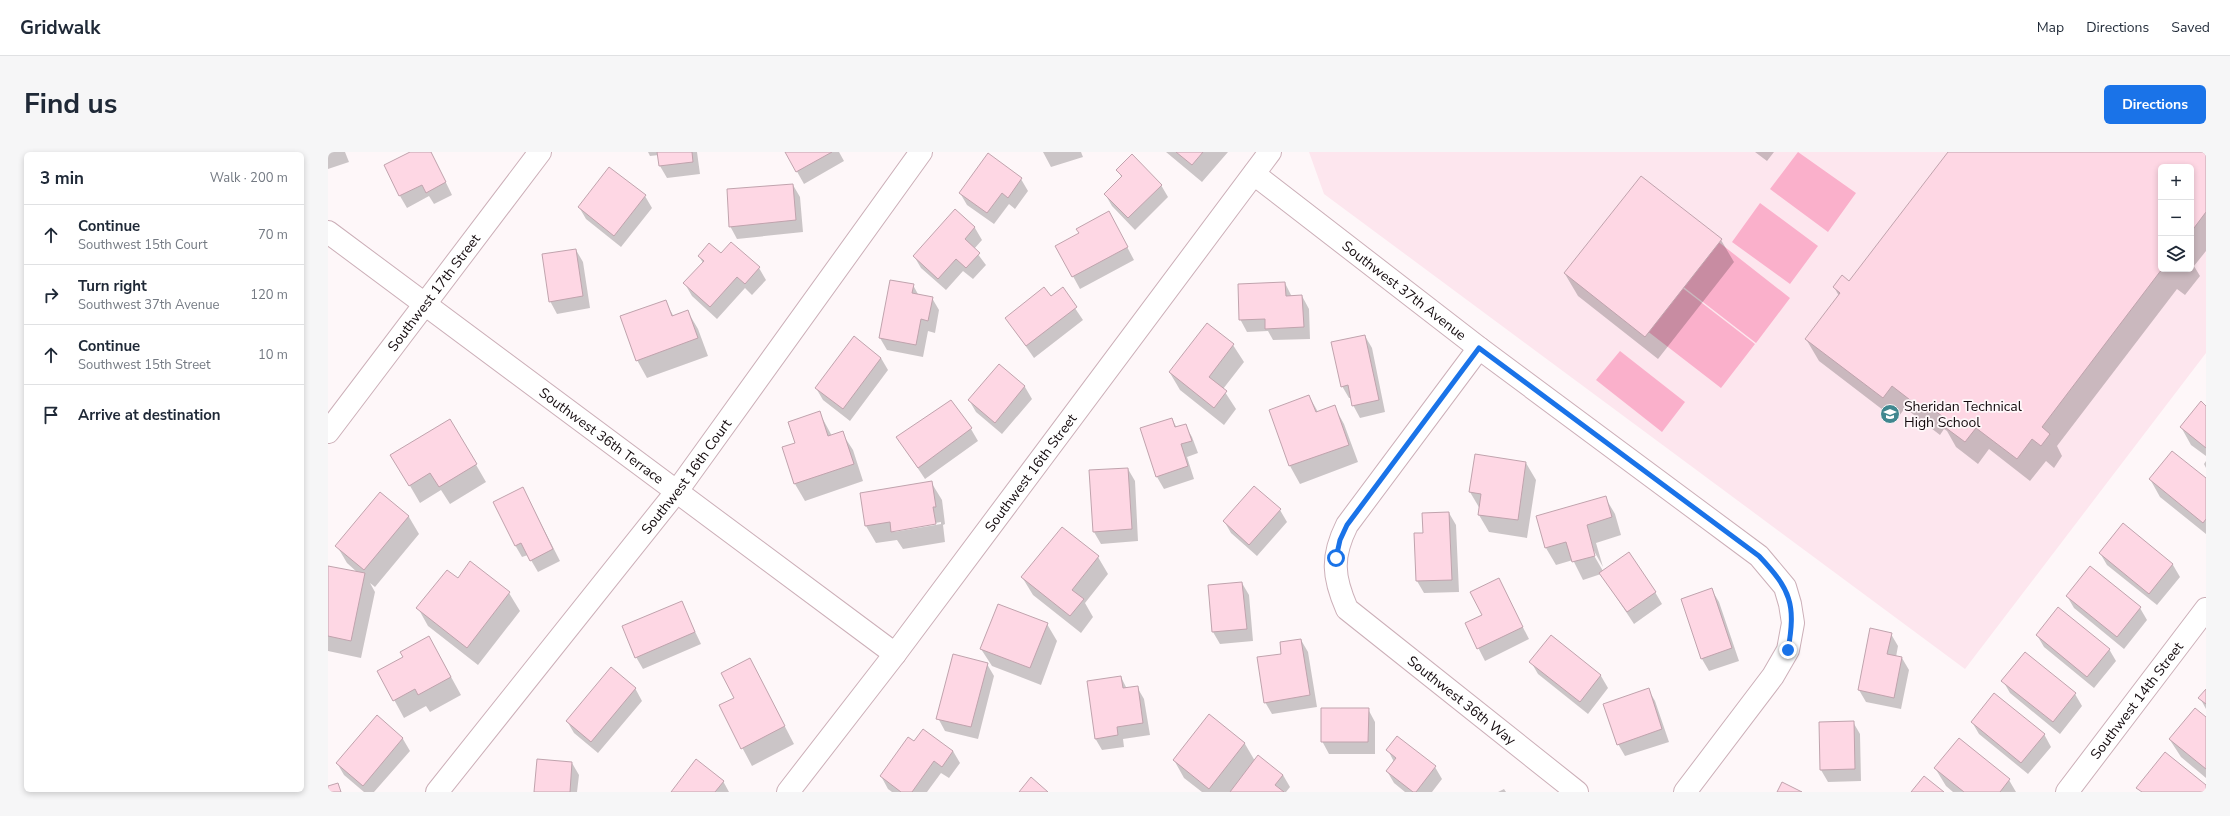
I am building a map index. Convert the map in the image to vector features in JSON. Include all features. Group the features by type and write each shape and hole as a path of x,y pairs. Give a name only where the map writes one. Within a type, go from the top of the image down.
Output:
{"street":[{"name":"Southwest 17th Street","path":"328,432 540,152"},
{"name":"Southwest 16th Court","path":"438,792 677,490 921,152"},
{"name":"Southwest 16th Street","path":"788,792 895,654 1270,152"},
{"name":"Southwest 37th Avenue","path":"1254,174 1479,348 1759,556 1785,587 1793,623 1788,650 1773,676 1685,792"},
{"name":"Southwest 36th Terrace","path":"328,232 677,490 895,654"},
{"name":"Southwest 36th Way","path":"1479,348 1347,525 1340,540 1336,558 1337,584 1347,608 1577,792"},
{"name":"Southwest 14th Street","path":"2067,792 2206,609"}],"shaded area":[{"name":"Sheridan Technical High School","path":"1309,152 2206,152 2206,353 1965,669 1324,194"},
{"path":"1798,152 1856,193 1828,232 1770,189"},
{"path":"1760,203 1818,246 1790,284 1732,242"},
{"path":"1716,240 1790,298 1756,343 1681,285"},
{"path":"1680,286 1755,344 1721,388 1646,330"},
{"path":"1620,351 1685,402 1662,432 1596,380"}],"building":[{"path":"410,152 431,152 446,182 426,193 422,185 399,196 384,165"},
{"path":"657,152 692,152 693,162 659,166"},
{"path":"785,152 832,152 796,172"},
{"path":"1176,152 1203,152 1192,165"},
{"path":"1948,152 2206,152 2206,212 2194,228 2194,164 2158,164 2158,272 2160,272 2042,427 2050,434 2041,446 2032,439 2017,459 1976,428 1965,442 1942,425 1946,419 1931,408 1927,413 1892,386 1883,398 1805,339 1840,293 1833,287 1842,275 1849,281"},
{"path":"988,153 1022,178 1008,198 1002,193 987,213 959,193"},
{"path":"1132,154 1162,185 1128,218 1104,194 1122,176 1116,170"},
{"path":"609,167 646,195 614,236 578,207"},
{"path":"1641,176 1722,239 1645,337 1564,273"},
{"path":"793,184 796,220 729,227 727,189"},
{"path":"955,209 975,227 965,239 980,253 966,268 956,259 938,279 913,256"},
{"path":"1109,211 1128,247 1072,277 1055,246 1079,233 1076,229"},
{"path":"731,242 760,267 745,284 737,277 710,307 683,283 704,261 698,256 709,243 721,253"},
{"path":"576,249 583,296 549,302 542,254"},
{"path":"890,280 914,284 912,293 933,297 928,321 921,319 916,345 879,338"},
{"path":"1285,282 1286,296 1302,295 1304,327 1265,329 1265,319 1239,320 1238,284"},
{"path":"1044,287 1051,296 1063,287 1077,307 1026,346 1005,318"},
{"path":"666,300 672,316 688,310 698,338 636,361 620,316"},
{"path":"1207,323 1234,344 1209,377 1227,391 1214,408 1169,372"},
{"path":"1365,335 1379,400 1352,406 1348,385 1341,387 1331,342"},
{"path":"854,336 881,358 843,409 815,388"},
{"path":"999,364 1025,386 995,423 968,400"},
{"path":"1309,395 1316,412 1335,405 1349,445 1289,466 1269,410"},
{"path":"951,400 972,428 918,468 896,437"},
{"path":"2201,401 2206,406 2206,448 2180,427"},
{"path":"820,411 828,436 843,431 854,464 794,484 782,447 795,443 788,422"},
{"path":"1172,418 1175,427 1186,424 1192,441 1181,444 1188,466 1156,477 1140,428"},
{"path":"450,419 477,464 439,487 430,473 409,486 390,455"},
{"path":"2172,451 2206,478 2206,519 2203,523 2149,479"},
{"path":"1475,454 1526,462 1518,520 1478,515 1481,494 1469,492"},
{"path":"1128,468 1132,529 1093,532 1089,470"},
{"path":"932,481 936,507 933,507 936,524 891,532 890,522 865,526 860,493"},
{"path":"1254,486 1281,509 1249,545 1223,521"},
{"path":"523,487 553,549 530,561 521,543 515,546 493,502"},
{"path":"380,492 409,516 364,570 335,546"},
{"path":"1606,496 1612,517 1587,525 1595,556 1572,562 1566,542 1545,548 1536,516"},
{"path":"1449,512 1452,580 1416,581 1414,533 1423,533 1422,513"},
{"path":"2123,523 2173,564 2149,594 2099,553"},
{"path":"1062,527 1099,556 1072,590 1084,599 1070,616 1021,577"},
{"path":"1629,552 1656,592 1627,612 1599,573"},
{"path":"470,561 510,592 467,648 416,608 447,570 458,578"},
{"path":"328,566 365,573 351,641 328,636"},
{"path":"2090,566 2141,607 2117,637 2066,596"},
{"path":"1499,578 1523,627 1477,649 1465,623 1482,615 1470,592"},
{"path":"1242,582 1247,629 1212,632 1208,585"},
{"path":"1712,588 1732,648 1701,659 1681,599"},
{"path":"682,601 695,632 635,658 622,626"},
{"path":"998,604 1048,623 1030,668 980,649"},
{"path":"2058,607 2110,649 2087,677 2036,635"},
{"path":"1870,628 1892,633 1887,654 1902,657 1894,698 1858,690"},
{"path":"1551,635 1601,675 1580,702 1529,662"},
{"path":"429,636 451,677 418,695 415,689 393,701 377,671 403,657 400,652"},
{"path":"1301,639 1310,695 1264,703 1257,657 1281,654 1280,642"},
{"path":"2025,652 2076,693 2053,722 2001,681"},
{"path":"953,654 988,663 971,727 936,719"},
{"path":"750,658 785,726 741,749 719,705 734,698 721,673"},
{"path":"611,667 636,688 591,742 566,721"},
{"path":"1121,676 1123,688 1138,686 1143,723 1117,727 1118,735 1095,739 1087,681"},
{"path":"1649,688 1662,729 1617,745 1603,704"},
{"path":"2206,689 2206,704 2198,698"},
{"path":"1994,693 2045,734 2021,763 1971,722"},
{"path":"1321,708 1369,708 1368,742 1321,742"},
{"path":"2195,708 2206,717 2206,769 2169,739"},
{"path":"1209,714 1245,743 1209,789 1173,760"},
{"path":"377,715 403,738 363,786 336,763"},
{"path":"1854,721 1855,769 1820,770 1819,722"},
{"path":"923,729 953,751 942,767 934,761 912,792 901,792 880,776 908,737 914,741"},
{"path":"1397,736 1436,766 1416,792 1413,792 1386,771 1396,758 1386,750"},
{"path":"1959,738 2010,779 2000,792 1964,792 1934,768"},
{"path":"2165,752 2206,785 2206,792 2142,792 2136,788"},
{"path":"1258,755 1283,775 1275,785 1284,792 1230,792"},
{"path":"537,759 572,762 570,792 534,792"},
{"path":"696,759 724,781 715,792 671,792"},
{"path":"1924,776 1944,792 1911,792"},
{"path":"1031,777 1048,792 1019,792"},
{"path":"1782,782 1802,792 1777,792"},
{"path":"338,783 341,792 328,792 328,786"}],"place":[{"name":"Sheridan Technical High School","path":"1890,414"}],"route":[{"path":"1336,558 1340,540 1347,525 1479,348 1759,556 1776,574 1785,587 1793,623 1788,650"}]}
